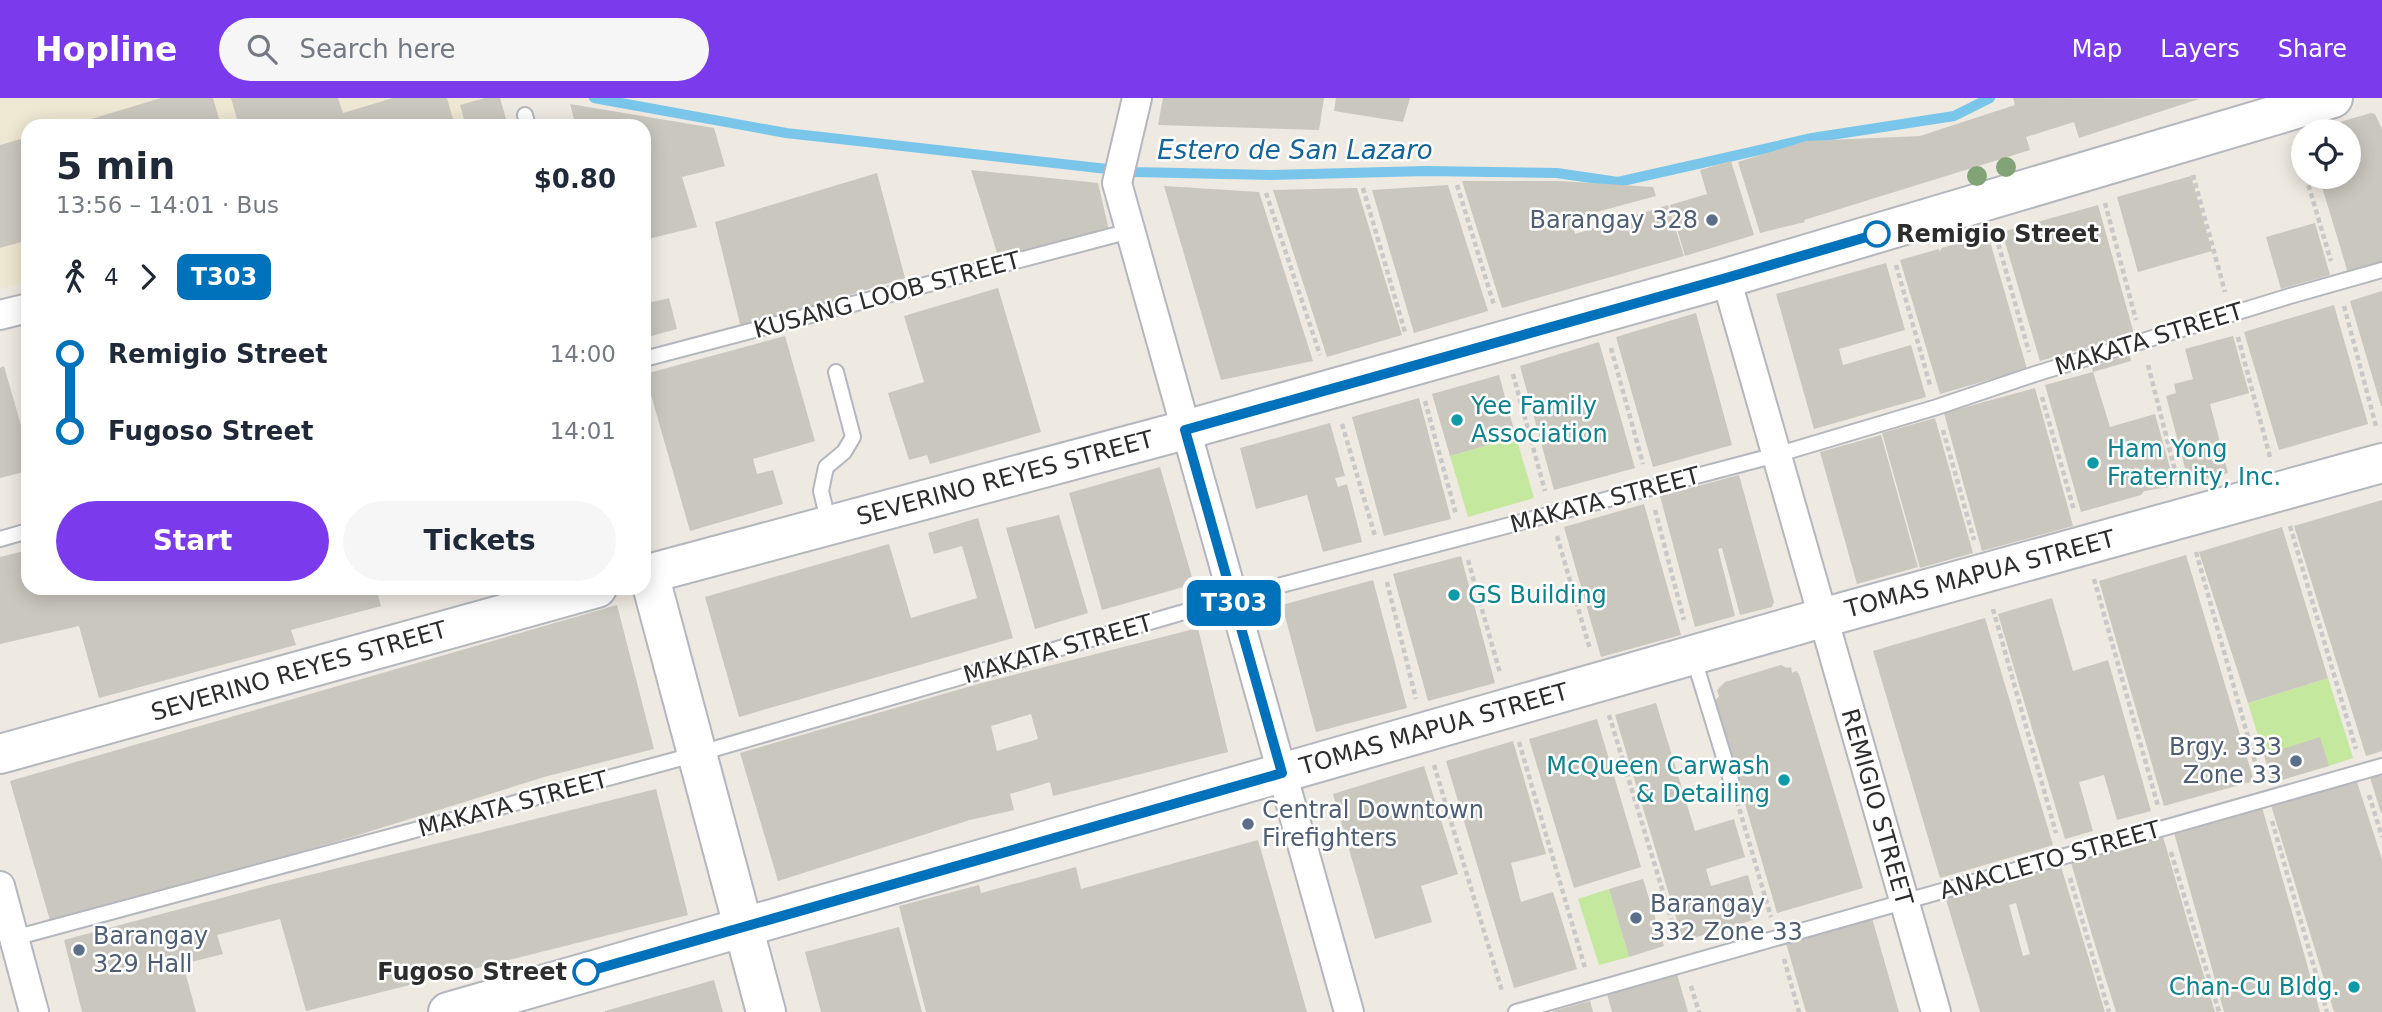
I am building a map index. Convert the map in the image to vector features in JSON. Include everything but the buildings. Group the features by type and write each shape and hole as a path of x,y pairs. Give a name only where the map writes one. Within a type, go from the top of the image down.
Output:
{"street":[{"path":"1137,98 1117,183 1349,1012"},
{"name":"SEVERINO REYES STREET","path":"651,567 830,525 1185,430 1726,278 2333,98"},
{"name":"REMIGIO STREET","path":"1726,278 1936,1012"},
{"path":"0,315 21,310"},
{"name":"TOMAS MAPUA STREET","path":"448,1012 1599,681 2187,517 2380,451"},
{"path":"651,586 766,1012"},
{"name":"SEVERINO REYES STREET","path":"0,754 572,595"},
{"path":"0,886 34,1012"}],"lane":[{"name":"KUSANG LOOB STREET","path":"651,357 1130,231"},
{"name":"MAKATA STREET","path":"14,939 697,754 1232,598 1776,455 2142,341 2382,270"},
{"path":"830,525 821,491 826,467 844,452 853,437 836,372"},
{"path":"0,539 21,533"},
{"path":"1693,655 1731,780"},
{"name":"ANACLETO STREET","path":"1516,1012 2382,766"}],"path":[{"path":"2095,168 2187,517 2327,1012"},
{"path":"1457,185 1504,341 1599,681 1699,1012"},
{"path":"1363,188 1415,365 1509,708 1592,990"},
{"path":"2310,189 2338,282 2380,451"},
{"path":"1266,193 1331,389 1382,559 1424,732 1505,999"},
{"path":"1986,201 2219,1012"},
{"path":"1886,231 2109,1012"},
{"path":"1731,780 1799,1012"}],"shaded area":[{"path":"0,98 501,98 502,119 21,119 21,283 0,289"}],"green space":[{"path":"1516,437 1534,498 1468,517 1450,456"},
{"path":"2328,678 2353,758 2329,766 2264,755 2248,703"},
{"path":"1609,889 1629,957 1599,965 1578,899"}],"waterway":[{"name":"Estero de San Lazaro","path":"594,98 786,133 1134,172 1271,175 1426,171 1557,173 1618,182 1812,138 1954,116 1990,98"}],"bus line":[{"name":"T303","path":"586,972 1282,773 1185,430 1877,234"}],"place":[{"name":"Barangay 328","path":"1712,220"},
{"name":"Remigio Street","path":"1877,234"},
{"name":"Yee Family Association","path":"1457,420"},
{"name":"Ham Yong Fraternity, Inc.","path":"2093,463"},
{"name":"GS Building","path":"1454,595"},
{"name":"Brgy. 333 Zone 33","path":"2296,761"},
{"name":"McQueen Carwash & Detailing","path":"1784,780"},
{"name":"Central Downtown Firefighters","path":"1248,824"},
{"name":"Barangay 332 Zone 33","path":"1636,918"},
{"name":"Barangay 329 Hall","path":"79,950"},
{"name":"Fugoso Street","path":"586,972"},
{"name":"Chan-Cu Bldg.","path":"2354,987"}]}
